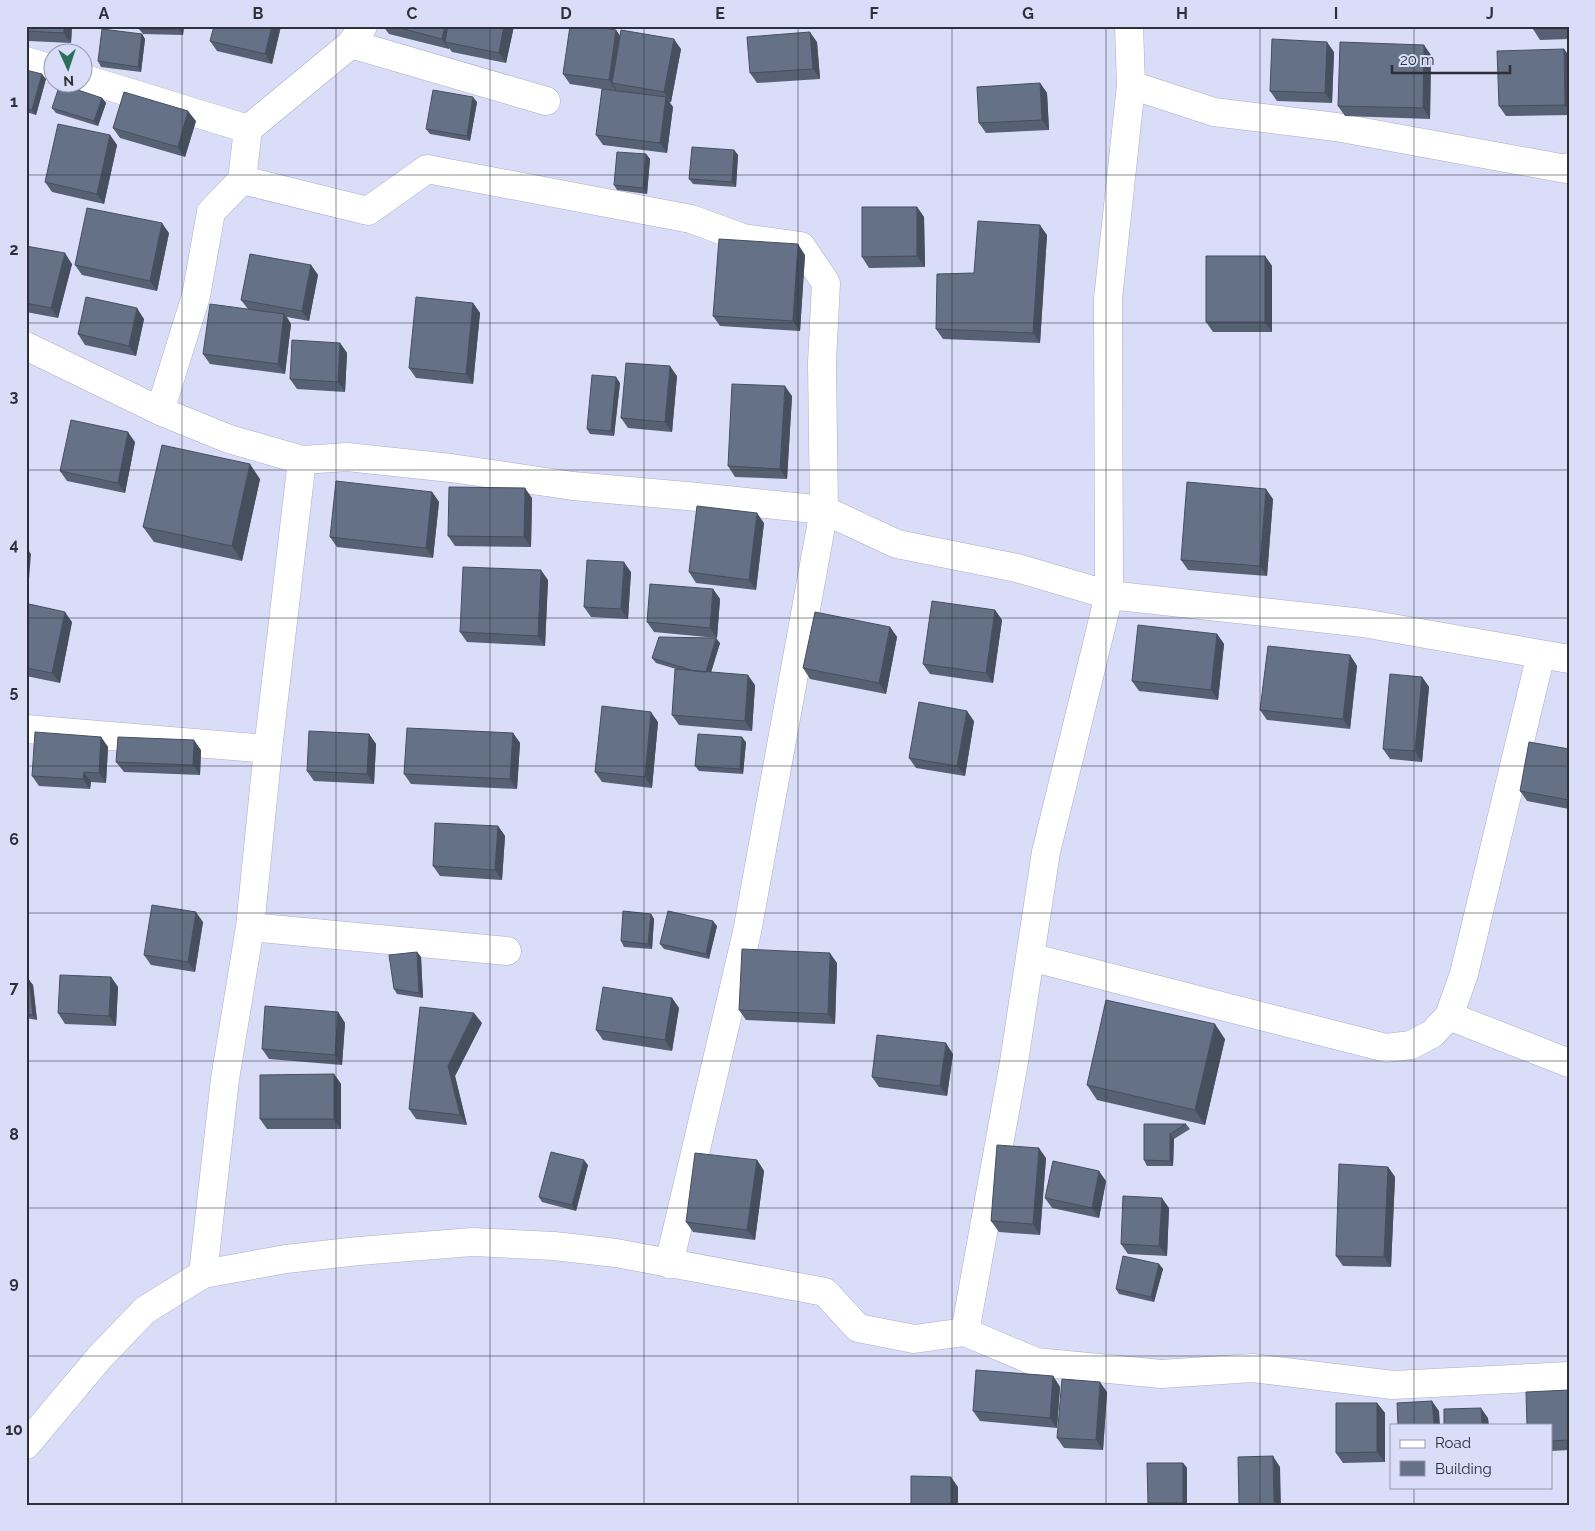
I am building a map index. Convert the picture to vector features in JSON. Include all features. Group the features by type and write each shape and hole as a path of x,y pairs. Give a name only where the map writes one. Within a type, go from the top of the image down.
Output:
{"street":[{"path":"965,1332 1014,1062 1046,852 1108,595 1108,299 1131,85 1129,26"},
{"path":"160,411 196,296 211,212 242,180 248,129 357,35 546,101"},
{"path":"26,61 42,66"},
{"path":"92,81 248,129"},
{"path":"1131,85 1214,112 1336,127 1566,169 1569,167"},
{"path":"242,180 368,211 427,169 691,219 743,238 801,246 826,284 822,363 824,510 747,932 669,1264"},
{"path":"26,346 160,411 229,439 302,460 347,457 451,468 573,486 824,510 897,544 1017,568 1108,595 1363,623 1569,659"},
{"path":"203,1274 225,1079 250,927 268,750 302,460"},
{"path":"1030,957 1386,1048 1411,1044 1432,1034 1449,1016 1464,974 1540,654"},
{"path":"26,729 268,750"},
{"path":"250,927 507,951"},
{"path":"1449,1016 1569,1063"},
{"path":"26,1445 99,1358 145,1310 203,1274 295,1258 472,1242 554,1246 616,1253 826,1292 858,1328 914,1339 965,1332 1036,1362 1161,1374 1253,1368 1392,1385 1569,1376"}],"building":[{"path":"26,26 64,26 64,33 26,31"},
{"path":"139,26 180,26 180,30 139,29"},
{"path":"214,26 272,26 265,54 210,41"},
{"path":"392,26 445,26 442,39"},
{"path":"448,26 504,26 499,53 445,42"},
{"path":"570,26 590,26 616,30 609,80 563,74"},
{"path":"1533,26 1569,26 1569,29 1533,29"},
{"path":"102,29 142,34 138,67 98,61"},
{"path":"621,30 674,39 664,92 612,83"},
{"path":"810,32 813,69 750,73 747,37"},
{"path":"1272,39 1327,42 1325,93 1270,91"},
{"path":"1340,42 1424,45 1423,108 1338,106"},
{"path":"1564,49 1565,105 1499,106 1497,51"},
{"path":"26,70 42,74 32,110 26,108"},
{"path":"1040,83 1042,120 979,123 977,87"},
{"path":"602,89 666,97 660,143 596,135"},
{"path":"433,90 473,97 467,136 426,129"},
{"path":"57,92 84,92 102,98 94,121 52,108"},
{"path":"124,92 188,111 178,147 113,128"},
{"path":"58,124 110,135 97,194 45,182"},
{"path":"692,147 734,150 732,182 689,179"},
{"path":"617,152 646,154 643,188 614,185"},
{"path":"862,207 917,207 917,256 862,257"},
{"path":"87,208 162,223 150,281 75,265"},
{"path":"978,221 1040,225 1033,333 936,329 937,274 974,273"},
{"path":"719,239 798,244 793,321 713,316"},
{"path":"26,246 65,253 51,308 26,303"},
{"path":"250,254 311,265 302,311 241,300"},
{"path":"1206,256 1265,256 1265,322 1206,322"},
{"path":"86,297 137,308 129,346 78,334"},
{"path":"416,297 473,303 466,374 409,368"},
{"path":"210,304 284,314 278,364 203,354"},
{"path":"292,340 340,343 338,382 290,379"},
{"path":"626,363 670,366 665,422 621,418"},
{"path":"592,375 616,377 611,431 587,429"},
{"path":"732,384 785,386 780,469 728,466"},
{"path":"71,420 128,432 118,483 60,471"},
{"path":"162,445 250,464 232,546 143,527"},
{"path":"336,481 432,492 426,548 330,537"},
{"path":"1187,482 1266,489 1260,566 1181,560"},
{"path":"449,487 525,488 524,537 448,536"},
{"path":"697,506 757,513 749,580 689,572"},
{"path":"587,560 624,562 621,609 584,607"},
{"path":"463,567 541,570 538,636 460,632"},
{"path":"650,584 713,589 710,628 647,622"},
{"path":"932,601 995,610 986,673 923,664"},
{"path":"29,604 65,612 52,673 26,668 26,615"},
{"path":"815,612 890,627 879,683 803,668"},
{"path":"1138,625 1217,634 1211,690 1132,681"},
{"path":"659,637 716,638 706,672 694,671 652,658"},
{"path":"1268,646 1350,655 1343,719 1260,710"},
{"path":"675,669 748,675 745,721 672,715"},
{"path":"1390,674 1422,677 1415,751 1383,749"},
{"path":"919,702 967,711 957,766 909,758"},
{"path":"602,706 651,712 645,777 595,772"},
{"path":"407,728 513,733 510,779 404,774"},
{"path":"309,731 369,734 367,774 307,771"},
{"path":"35,732 101,737 99,773 84,772 83,779 32,776"},
{"path":"698,734 742,737 740,769 695,766"},
{"path":"118,737 194,740 193,765 116,762"},
{"path":"1529,742 1569,749 1569,800 1520,791"},
{"path":"435,823 498,826 495,870 433,866"},
{"path":"152,905 196,912 188,962 144,955"},
{"path":"623,911 651,914 648,944 621,941"},
{"path":"668,911 713,921 706,954 660,944"},
{"path":"742,949 830,953 828,1014 739,1010"},
{"path":"417,952 419,993 394,989 389,955"},
{"path":"60,975 111,977 109,1016 58,1013"},
{"path":"26,980 29,980 33,1015 26,1014"},
{"path":"603,987 672,998 665,1040 596,1030"},
{"path":"1106,1000 1215,1024 1195,1110 1087,1085"},
{"path":"265,1006 338,1012 335,1055 262,1049"},
{"path":"420,1007 474,1013 448,1066 460,1115 409,1109"},
{"path":"877,1035 946,1043 940,1086 872,1077"},
{"path":"334,1074 334,1119 260,1119 260,1075"},
{"path":"1144,1124 1186,1124 1170,1134 1170,1161 1144,1160"},
{"path":"997,1145 1039,1148 1033,1224 991,1221"},
{"path":"551,1152 584,1160 572,1205 539,1197"},
{"path":"695,1153 757,1160 747,1230 686,1222"},
{"path":"1053,1161 1099,1171 1092,1208 1045,1198"},
{"path":"1339,1164 1388,1167 1384,1257 1336,1256"},
{"path":"1123,1196 1162,1198 1159,1246 1121,1244"},
{"path":"1123,1256 1159,1264 1151,1297 1116,1289"},
{"path":"976,1370 1053,1376 1050,1418 973,1411"},
{"path":"1062,1379 1100,1382 1096,1440 1057,1438"},
{"path":"1569,1390 1569,1440 1552,1441 1552,1424 1527,1424 1526,1392"},
{"path":"1432,1401 1434,1424 1398,1424 1397,1403"},
{"path":"1336,1403 1377,1403 1377,1452 1336,1453"},
{"path":"1481,1408 1482,1424 1444,1424 1444,1409"},
{"path":"1273,1456 1274,1505 1239,1505 1238,1457"},
{"path":"1147,1463 1183,1463 1183,1503 1148,1503"},
{"path":"911,1476 951,1477 951,1505 911,1505"}]}
